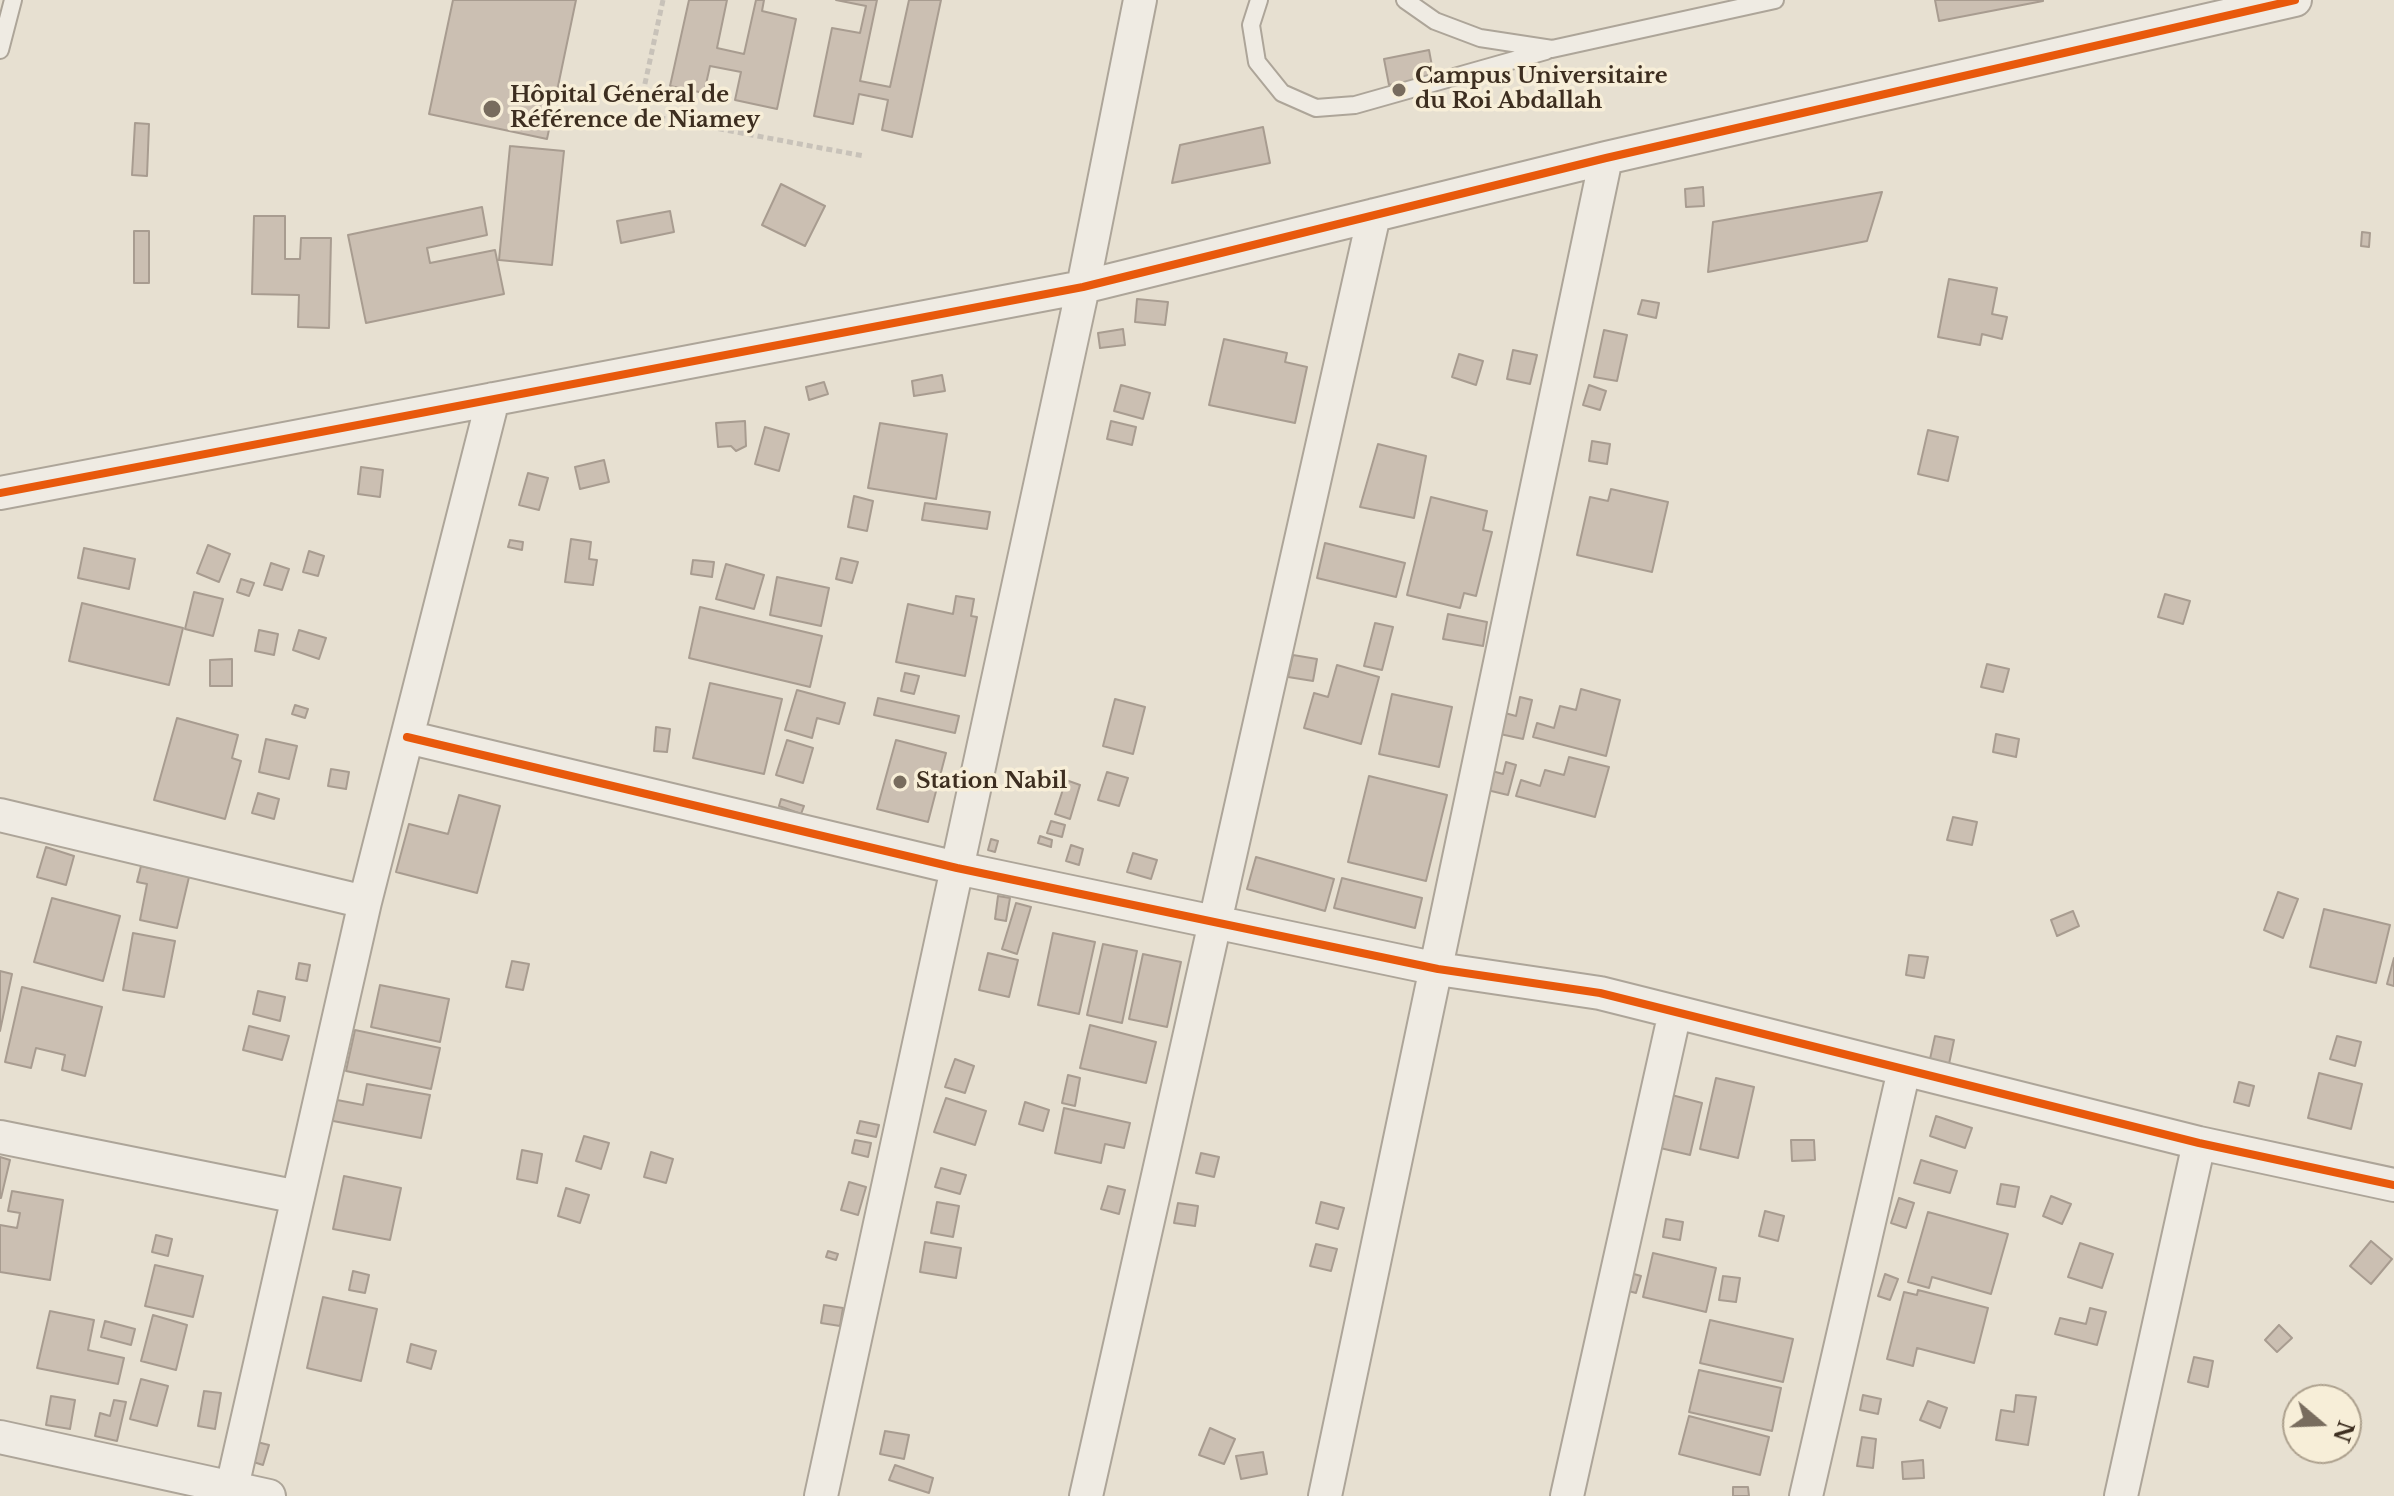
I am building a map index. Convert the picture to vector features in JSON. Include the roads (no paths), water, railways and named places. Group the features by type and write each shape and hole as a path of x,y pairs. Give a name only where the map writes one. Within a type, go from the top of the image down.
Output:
{"street":[{"path":"821,1496 1083,287 1140,0"},
{"path":"0,493 1083,287 1606,158 2295,0"},
{"path":"1325,1496 1606,158"},
{"path":"1086,1496 1374,215"},
{"path":"231,1492 365,902 493,399"},
{"path":"407,737 957,868 1438,969 1600,993 2199,1143 2394,1185"},
{"path":"0,815 365,902"},
{"path":"1567,1496 1675,1012"},
{"path":"1806,1496 1904,1070"},
{"path":"0,1137 298,1197"},
{"path":"2121,1496 2199,1143"},
{"path":"0,1437 231,1492 269,1496"}],"lane":[{"path":"0,50 13,0"},
{"path":"1259,0 1251,25 1257,62 1282,93 1316,108 1355,105 1552,49 1775,0"},
{"path":"1405,0 1435,21 1480,38 1552,49"}],"place":[{"name":"Campus Universitaire du Roi Abdallah","path":"1399,90"},
{"name":"Hôpital Général de Référence de Niamey","path":"492,109"},
{"name":"Station Nabil","path":"900,782"}]}
